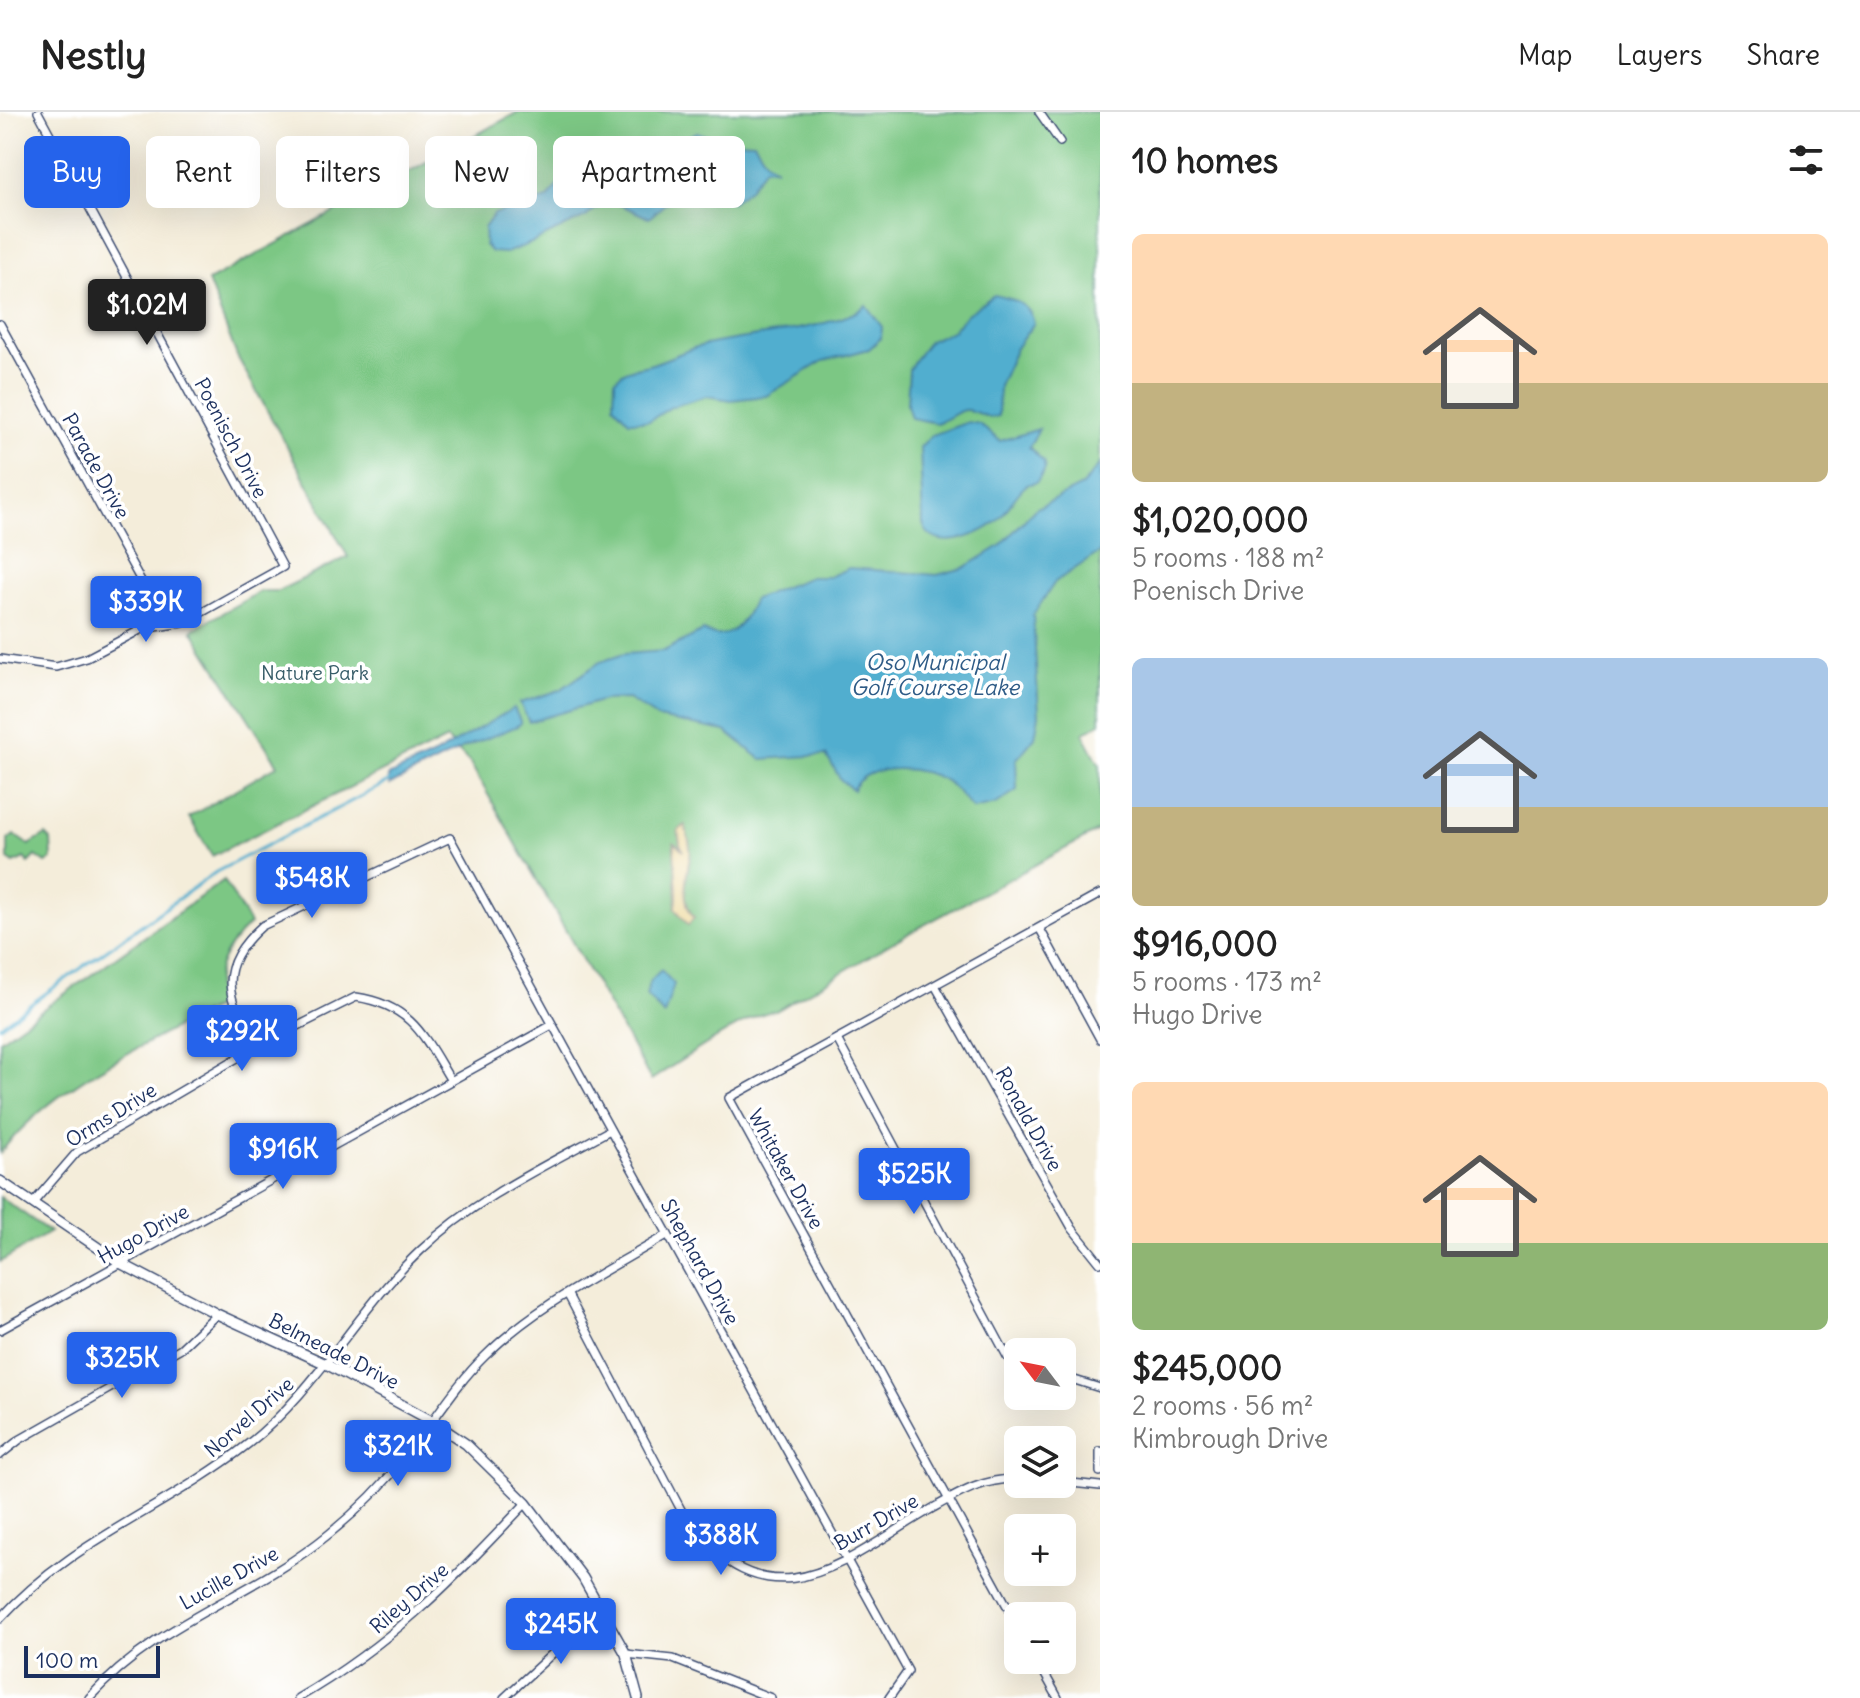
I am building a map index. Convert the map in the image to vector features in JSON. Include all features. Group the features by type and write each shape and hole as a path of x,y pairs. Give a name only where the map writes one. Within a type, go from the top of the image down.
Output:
{"street":[{"name":"Poenisch Drive","path":"38,112 283,567 183,623 161,625"},
{"path":"1039,112 1060,142"},
{"name":"Parade Drive","path":"0,324 157,610 161,625"},
{"path":"0,659 56,667 87,658 142,629 161,625"},
{"name":"Shephard Drive","path":"256,1047 234,1011 229,984 233,960 243,943 262,926 450,838 908,1671 889,1698"},
{"name":"Whitaker Drive","path":"1005,1602 729,1098 936,987 1100,894"},
{"path":"1040,929 1100,1039"},
{"name":"Ronald Drive","path":"936,987 1072,1228 1100,1263"},
{"name":"Orms Drive","path":"33,1203 77,1152 256,1047 356,997 395,1008 413,1021 450,1079"},
{"name":"Hugo Drive","path":"0,1330 552,1025"},
{"path":"837,1039 1004,1351"},
{"name":"Norvel Drive","path":"0,1619 40,1579 91,1541 181,1490 248,1444 303,1395 357,1318 419,1251 453,1221 487,1198 610,1130"},
{"name":"Belmeade Drive","path":"0,1181 122,1264 217,1314 326,1364 432,1421 487,1462 526,1503 583,1578 626,1654 638,1698"},
{"name":"Lucille Drive","path":"89,1698 132,1659 183,1621 276,1573 330,1534 405,1458 457,1385 517,1325 667,1235"},
{"name":"Burr Drive","path":"568,1295 689,1525 710,1549 740,1571 771,1580 801,1579 846,1558 979,1484 1004,1481"},
{"path":"0,1455 19,1440 181,1348 217,1314"},
{"path":"1076,1380 1100,1388"},
{"path":"1100,1451 1100,1472"},
{"path":"1076,1483 1100,1486"},
{"name":"Riley Drive","path":"298,1698 377,1647 414,1616 450,1585 526,1503"},
{"path":"504,1698 564,1643 603,1615"},
{"path":"626,1654 673,1659 771,1698"},
{"path":"1045,1674 1058,1698"}],"green space":[{"name":"Nature Park","path":"518,112 1100,112 1100,723 1083,733 1100,765 1100,830 907,934 776,1011 733,1028 651,1080 470,763 447,739 212,856 189,817 278,765 192,630 261,591 278,591 348,557 237,356 208,281 342,208 409,208 409,171 425,163 425,208 537,208 537,136 474,136"},
{"path":"14,835 29,845 46,835 51,840 52,859 46,863 36,856 29,863 24,858 14,863 8,859 8,840"},
{"path":"224,880 250,924 222,960 217,981 219,1005 73,1086 22,1128 0,1153 0,1040"},
{"path":"0,1197 50,1232 0,1262"}],"sand":[{"path":"685,825 690,854 686,896 694,917 688,925 675,908 674,843 684,851 678,831"}],"water":[{"path":"745,142 754,142 768,163 776,168 765,167 745,192"},
{"path":"553,192 553,208 597,208 586,217 506,253 491,252 485,245 484,228 494,214 516,208 537,208 537,202 548,199"},
{"path":"627,208 660,208 649,218"},
{"path":"994,295 1024,306 1034,323 1016,348 999,386 998,416 990,418 965,410 936,423 911,418 907,405 909,370 914,361 929,341 952,331 967,314"},
{"path":"866,305 882,327 881,338 869,349 823,361 766,396 731,400 706,396 671,407 649,421 629,421 614,405 615,380 628,370 713,343 834,320"},
{"path":"968,422 979,424 1000,441 1039,429 1029,447 1043,461 1045,469 1037,482 1028,484 989,527 957,540 936,539 923,524 920,447 932,435"},
{"name":"Oso Municipal Golf Course Lake","path":"1100,464 1100,552 1055,582 1033,615 1039,715 1035,737 1016,760 1017,790 996,804 973,809 947,782 925,772 911,770 896,769 869,774 853,790 841,780 826,755 761,759 725,731 658,718 628,699 604,700 529,722 520,703 560,690 600,662 624,654 664,651 703,631 713,635 729,633 741,622 754,599 810,577 829,577 849,568 937,575 964,568 1000,546 1035,509 1082,486"},
{"path":"514,708 521,723 517,726 463,748 390,785 388,776 434,755"},
{"path":"661,970 674,984 664,1015 646,995 651,980"}],"waterway":[{"path":"0,1026 216,872 392,780"}]}
